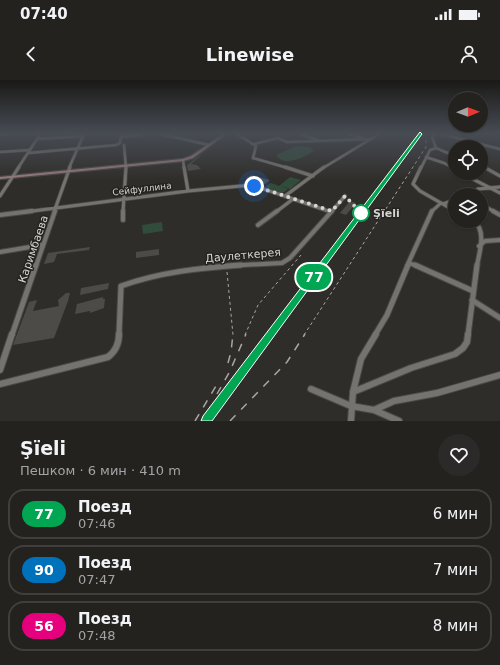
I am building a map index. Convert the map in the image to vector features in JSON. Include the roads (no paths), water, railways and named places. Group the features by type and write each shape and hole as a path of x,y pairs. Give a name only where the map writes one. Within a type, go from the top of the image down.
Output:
{"main road":[{"path":"0,178 183,160 192,157 202,150"}],"street":[{"path":"0,152 30,150"},
{"path":"0,196 30,150"},
{"path":"28,153 59,150"},
{"name":"Каримбаева","path":"0,370 42,245 77,150"},
{"path":"123,150 126,165 123,220"},
{"path":"255,150 253,158 313,176"},
{"path":"285,196 353,150"},
{"path":"430,150 413,184 420,191 448,207"},
{"path":"426,158 448,166"},
{"path":"183,160 188,190"},
{"path":"488,170 500,176"},
{"path":"474,180 500,193"},
{"name":"Сейфуллина","path":"0,215 188,190 252,185 285,196"},
{"path":"483,188 500,186"},
{"path":"285,196 332,211 345,196"},
{"path":"258,225 293,199"},
{"path":"351,421 353,392 361,359 387,315 431,212 442,203 448,202"},
{"path":"488,208 500,215"},
{"name":"Даулеткерея","path":"0,384 108,357 114,352 119,342 122,286 147,277 198,268 282,263 290,258 332,211"},
{"path":"353,392 411,368 455,354 463,348 467,342 480,228"},
{"path":"478,246 485,241 500,240"},
{"path":"0,252 42,245"},
{"path":"409,263 473,291"},
{"path":"472,300 500,318"},
{"path":"374,410 382,404 404,397 428,395 500,374"},
{"path":"311,389 351,406 374,410 399,421"}],"railway":[{"path":"268,335 407,150"},
{"path":"304,335 424,150"},
{"path":"245,335 258,305 301,255"},
{"path":"227,272 233,334"},
{"path":"228,363 233,334"},
{"path":"217,394 230,371 246,334"},
{"path":"203,421 268,334"},
{"path":"230,421 287,362 305,334"},
{"path":"195,421 216,386"}],"train":[{"name":"77","path":"208,421 408,150"}],"place":[{"name":"Şïeli","path":"361,213"}]}
